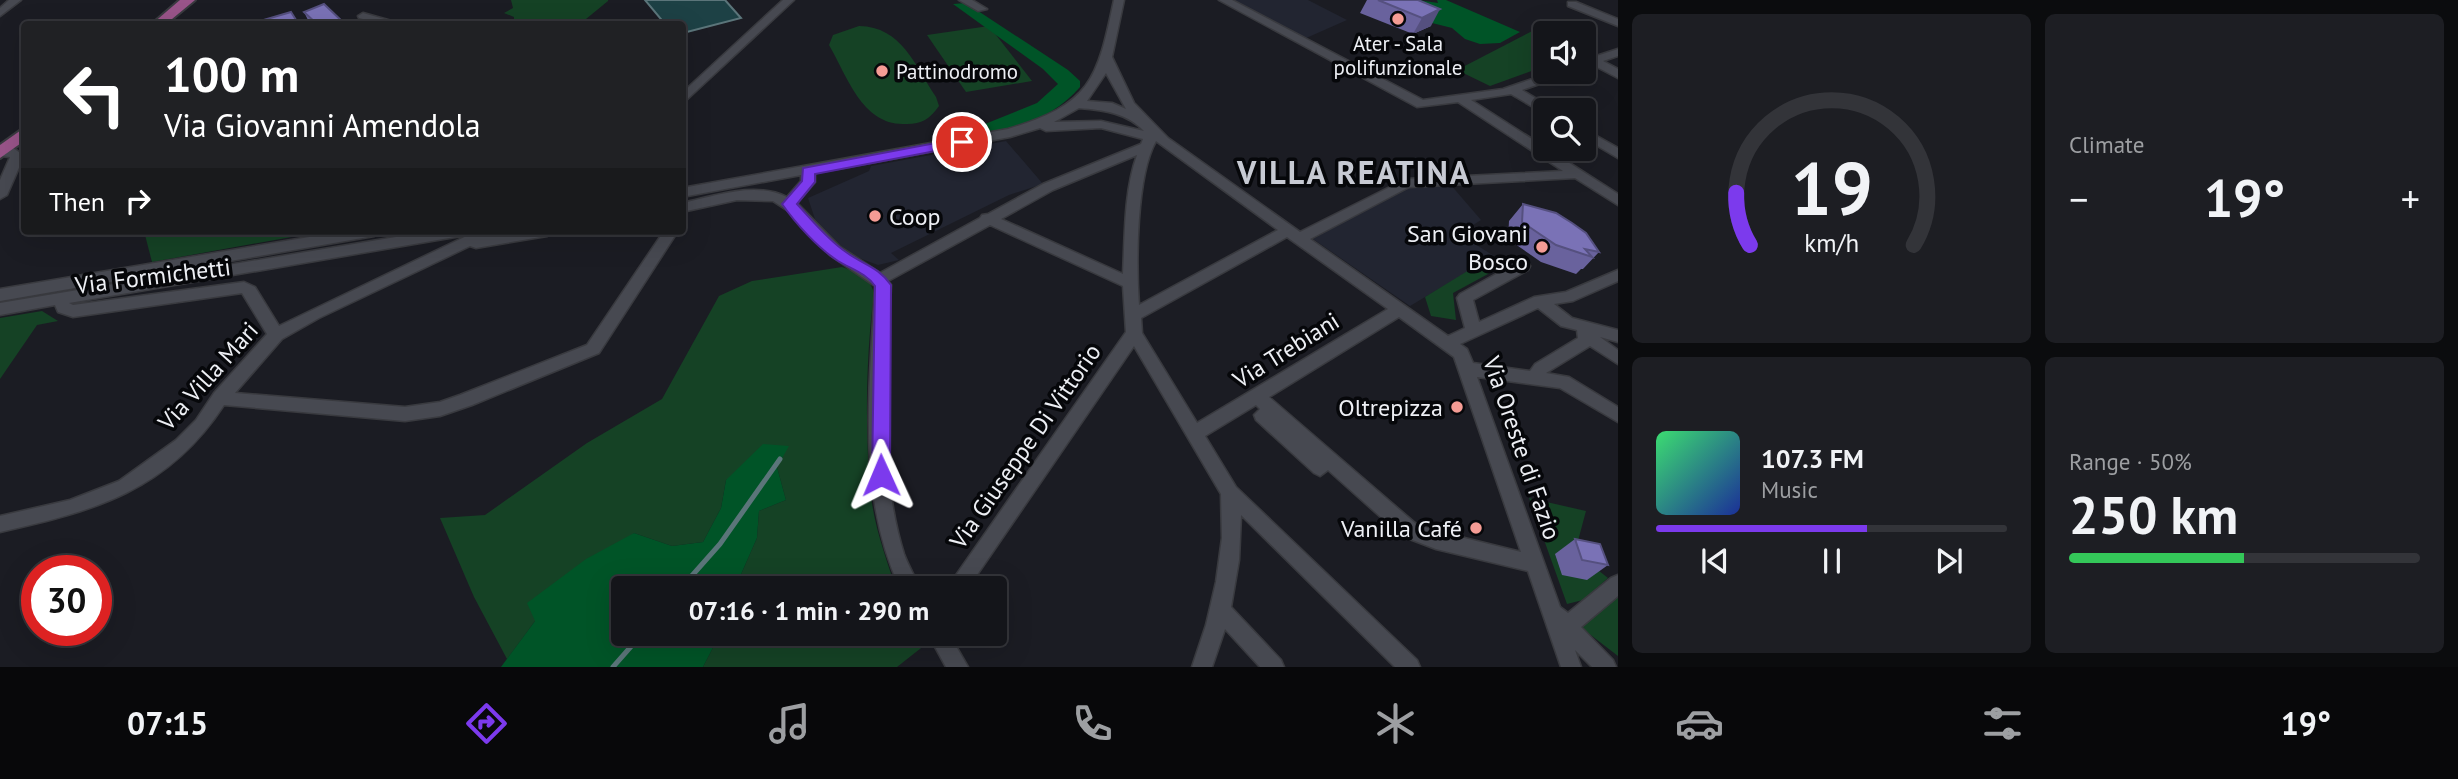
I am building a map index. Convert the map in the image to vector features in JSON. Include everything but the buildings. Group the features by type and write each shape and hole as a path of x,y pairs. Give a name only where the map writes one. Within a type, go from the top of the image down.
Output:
{"main road":[{"path":"162,21 188,0"},
{"path":"0,153 21,136"}],"street":[{"path":"0,13 16,0"},
{"path":"686,96 789,0"},
{"path":"964,0 982,9"},
{"path":"1010,133 1053,118 1087,96 1100,79 1107,59 1119,0"},
{"path":"1224,0 1408,100 1433,104 1513,90 1533,83"},
{"path":"1572,4 1618,23"},
{"path":"363,16 380,21"},
{"path":"1596,60 1618,52"},
{"path":"1107,59 1119,94 1154,141"},
{"path":"1596,66 1618,74"},
{"path":"1513,90 1533,102"},
{"path":"1462,100 1618,200"},
{"path":"1077,104 1112,107 1140,121"},
{"path":"1077,104 1091,118 1154,141"},
{"path":"686,192 1010,133 1073,123 1104,123"},
{"path":"1596,140 1618,154"},
{"path":"879,280 1048,187 1154,141"},
{"path":"1154,141 1140,166 1130,283 1133,324 1171,398 1196,433 1230,493 1410,667"},
{"name":"Via Oreste di Fazio","path":"1154,141 1294,234 1461,353 1469,369 1571,667"},
{"path":"0,153 12,151 18,156 1,194"},
{"path":"1,194 11,184 21,164"},
{"path":"789,204 808,182 808,171"},
{"path":"1133,324 1294,234 1406,183 1578,174"},
{"path":"686,207 767,194 789,204 835,251 883,285 881,475 888,533 902,576"},
{"path":"988,218 1130,283"},
{"path":"0,295 351,235"},
{"path":"0,309 456,235"},
{"name":"Via Villa Mari","path":"0,524 71,508 125,487 182,445 215,411 220,398 276,335 456,235"},
{"path":"220,398 405,414 440,409 466,400 593,349 668,235"},
{"path":"1473,329 1465,298 1523,266"},
{"path":"1449,342 1539,301 1568,297 1618,275"},
{"name":"Via Formichetti","path":"60,298 63,309 73,311 244,287 250,291 276,335"},
{"path":"1539,301 1618,358"},
{"name":"Via Trebiani","path":"1196,433 1401,308"},
{"path":"1567,322 1618,336"},
{"name":"Via Giuseppe Di Vittorio","path":"965,576 1133,324"},
{"path":"1535,376 1541,368 1590,338"},
{"path":"1469,369 1535,376 1563,383 1618,415"},
{"path":"1254,400 1320,468"},
{"path":"1254,400 1409,530 1436,540 1534,564"},
{"path":"1202,667 1222,612 1233,522 1230,493"},
{"path":"1566,627 1618,584"},
{"path":"1550,608 1606,667"},
{"path":"1222,612 1274,667"},
{"path":"945,646 958,667"}],"shaded area":[{"path":"645,0 725,0 741,18 686,32 686,21 662,21"},
{"path":"1232,0 1308,0 1347,20 1304,39"},
{"path":"1006,141 1043,184 1009,195 891,253 899,260 878,265 848,254 815,219 808,198 869,171 871,166"},
{"path":"1450,184 1481,220 1459,234 1494,256 1410,306 1313,239 1402,188"}],"green space":[{"path":"511,0 608,0 586,19 514,21 514,17 504,13 513,8"},
{"path":"1418,0 1438,3 1437,0 1446,0 1520,32 1500,43 1480,44 1465,39 1452,28 1428,22"},
{"path":"966,3 1068,70 1080,81 1080,87 1061,105 1038,119 1012,128 986,131 980,126 1037,103 1058,84 1043,69 953,4"},
{"name":"Pattinodromo","path":"859,26 886,33 905,50 936,97 939,106 932,115 914,124 903,124 889,122 866,107 829,45 833,35"},
{"path":"989,26 1032,81 966,92 927,35"},
{"path":"1533,31 1533,70 1490,86 1457,70"},
{"path":"145,235 303,235 152,262"},
{"path":"1487,259 1499,268 1453,293 1456,320 1431,316 1425,297"},
{"path":"842,267 866,278 872,287 874,293 867,390 870,488 877,526 892,576 740,576 757,538 759,511 786,500 777,467 726,480 721,508 703,542 672,546 634,533 535,621 507,659 474,597 440,518 485,515 587,443 662,399 719,296 752,281"},
{"path":"42,311 58,321 37,325 0,379 0,318"},
{"path":"763,444 789,446 777,467 786,500 759,511 757,538 740,576 611,576 611,646 714,646 703,667 501,667 535,621 527,603 586,559 634,533 672,546 703,542 721,508 726,480"},
{"path":"1529,498 1586,511 1575,552 1608,578 1583,600 1567,604"},
{"path":"1618,594 1618,656 1579,626"},
{"path":"714,646 924,646 897,667 703,667"}],"waterway":[{"path":"692,576 720,544 780,459"},
{"path":"613,667 631,646"}],"place":[{"name":"Ater - Sala polifunzionale","path":"1398,19"},
{"name":"Pattinodromo","path":"882,71"},
{"name":"Coop","path":"875,216"},
{"name":"San Giovani Bosco","path":"1542,247"},
{"name":"Oltrepizza","path":"1457,407"},
{"name":"Vanilla Café","path":"1476,528"}],"district":[{"name":"VILLA REATINA","path":"1354,172"}],"route":[{"path":"881,475 879,400 883,285 876,275 842,257 828,245 789,204 808,182 808,171 962,142"}]}
